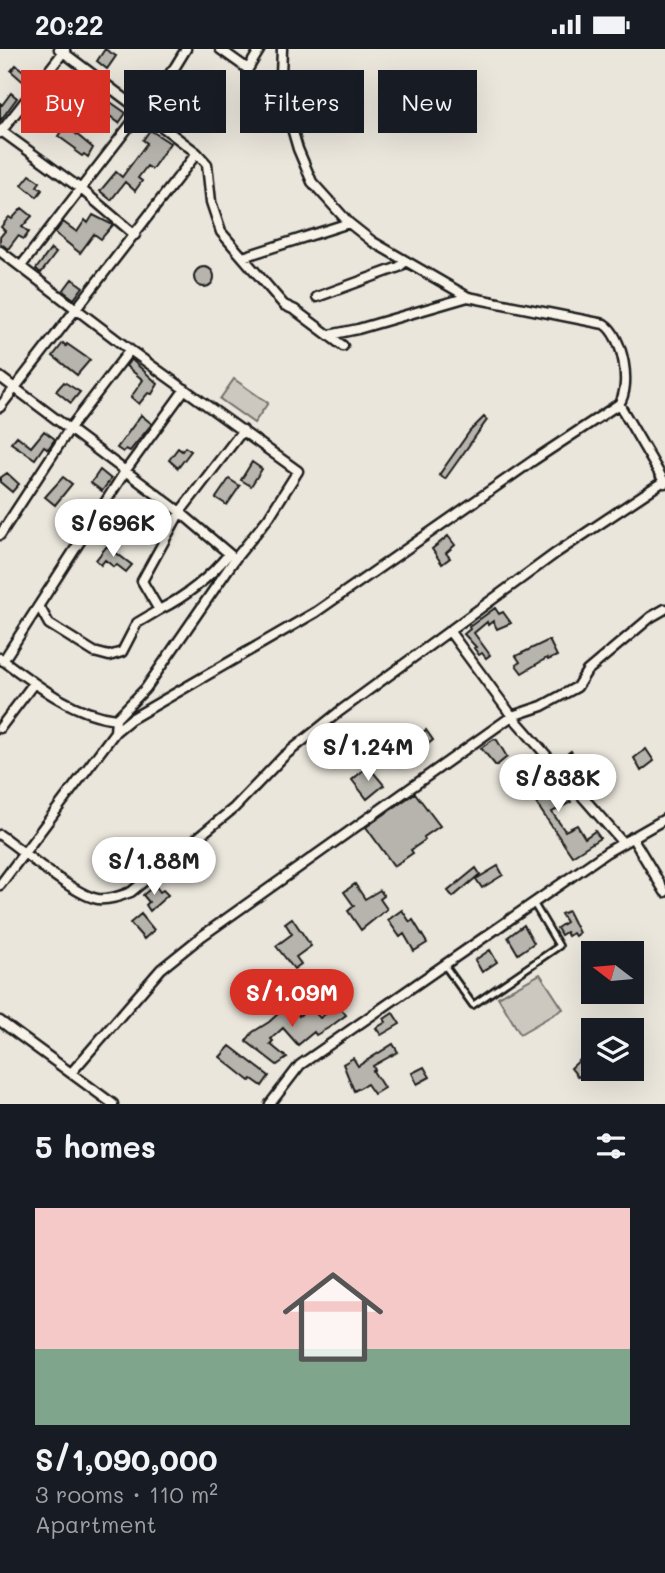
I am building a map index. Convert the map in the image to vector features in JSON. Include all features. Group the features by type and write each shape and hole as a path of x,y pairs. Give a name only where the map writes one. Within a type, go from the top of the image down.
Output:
{"street":[{"path":"173,70 186,49"},
{"path":"220,49 248,69 260,49"},
{"path":"0,885 115,732 142,713 316,612 619,404 624,396 626,384 622,358 611,328 604,324 467,297 373,242 349,223 313,182 298,149 281,75 282,49"},
{"path":"124,98 62,50 0,132 81,189 135,236"},
{"path":"21,266 124,131"},
{"path":"170,133 207,164 211,202 221,232 284,305 295,310 343,346"},
{"path":"0,407 197,153"},
{"path":"243,257 349,223"},
{"path":"0,250 298,471 269,517 232,557 181,599 137,624 122,652 109,656 94,653 49,624 39,606"},
{"path":"317,297 399,267 406,261"},
{"path":"329,335 467,297"},
{"path":"0,535 70,428 130,349"},
{"path":"0,377 126,470 232,557"},
{"path":"116,719 98,717 79,709 1,660 126,470 185,389"},
{"path":"0,835 80,893 96,899 113,898 131,892 234,808 284,756 340,711 556,553 664,482 619,404"},
{"path":"159,610 142,581 180,512 243,430"},
{"path":"115,732 116,719 146,688 232,557"},
{"path":"71,1073 161,969 202,936 512,716 542,706 577,687 587,671 651,617 665,609"},
{"path":"450,632 512,716 623,843"},
{"path":"0,728 34,683"},
{"path":"270,1104 300,1065 623,843 665,819"},
{"path":"632,837 665,892"},
{"path":"0,1021 113,1104"}],"lane":[{"path":"444,965 473,1005 559,946 534,904"}],"shaded area":[{"path":"234,379 268,403 254,423 220,399"},
{"path":"540,974 563,1009 520,1034 498,997"}],"building":[{"path":"105,49 116,56 107,69 97,61"},
{"path":"16,65 22,70 21,80 11,71"},
{"path":"11,93 17,98 0,121 0,103 2,105"},
{"path":"110,102 124,112 119,123 110,116"},
{"path":"60,133 75,133 93,148 88,157 84,154 82,156 58,136"},
{"path":"148,133 155,133 170,143 152,169 147,166 138,178 142,181 135,191 125,182 111,200 100,191 116,172 122,177 147,143 143,140"},
{"path":"30,175 40,182 37,186 42,190 37,197 22,185"},
{"path":"22,208 32,216 22,227 29,232 24,239 18,236 8,249 0,243 0,237 5,231 1,227"},
{"path":"93,215 113,225 101,239 94,234 80,253 55,233 63,222 77,232 85,220 88,223"},
{"path":"51,249 56,253 41,273 36,269"},
{"path":"200,267 208,267 214,277 208,287 200,287 194,281 194,273"},
{"path":"72,279 83,287 74,299 63,291"},
{"path":"63,343 90,360 77,375 53,356"},
{"path":"131,359 158,384 152,394 148,393 139,404 131,397 143,380 126,366"},
{"path":"64,382 80,392 71,403 56,391"},
{"path":"141,415 152,424 130,451 126,449 123,452 117,448"},
{"path":"484,417 487,420 445,479 439,475 470,431"},
{"path":"44,431 55,439 48,449 44,446 35,459 11,443 17,436 31,447"},
{"path":"185,447 191,451 178,468 169,460 178,448 182,451"},
{"path":"252,462 262,469 251,486 241,480"},
{"path":"100,470 111,479 102,491 91,483"},
{"path":"7,473 19,484 12,492 0,482 0,478"},
{"path":"63,477 72,484 55,505 45,497"},
{"path":"229,479 240,486 227,505 216,498"},
{"path":"448,536 455,545 446,553 450,558 442,564 432,549"},
{"path":"107,546 132,565 126,572 105,560 101,565 96,560"},
{"path":"495,608 499,614 503,612 511,623 497,629 493,621 488,625 487,622 474,633 490,655 486,658 482,653 479,655 474,648 476,647 464,634 469,627"},
{"path":"549,640 557,656 548,660 547,658 522,673 516,665 520,662 516,656"},
{"path":"426,730 433,740 400,767 393,757 400,752 394,745 416,731 419,735"},
{"path":"494,739 507,757 496,766 481,748"},
{"path":"646,749 654,761 641,771 634,758"},
{"path":"571,751 576,758 579,755 596,775 586,784 564,756"},
{"path":"368,766 384,785 367,799 352,780"},
{"path":"547,772 561,798 566,795 571,802 552,812 565,831 577,825 585,838 595,831 600,838 572,856 525,787"},
{"path":"415,793 440,826 411,850 413,853 394,866 366,827"},
{"path":"498,866 503,875 482,888 476,879"},
{"path":"476,868 480,874 453,897 448,891"},
{"path":"355,884 365,899 380,890 384,896 380,899 387,909 361,930 348,911 354,906 344,892"},
{"path":"155,885 160,892 163,890 168,895 150,911 146,905 149,902 143,895"},
{"path":"402,910 410,922 413,920 427,943 414,951 404,934 400,937 388,920"},
{"path":"568,911 579,933 575,936 573,933 568,936 566,932 561,935 557,928 566,922 561,914"},
{"path":"141,914 154,930 144,939 130,923"},
{"path":"292,918 311,946 296,957 301,964 294,969 276,946 292,934 285,923"},
{"path":"524,925 534,943 518,954 508,937"},
{"path":"490,950 497,962 482,972 475,960"},
{"path":"289,1004 299,1016 310,1007 320,1018 338,1005 346,1015 316,1035 314,1032 298,1045 283,1028 271,1039 273,1041 270,1044 287,1058 277,1065 246,1041 253,1032"},
{"path":"393,1013 400,1024 381,1035 376,1028 386,1022 384,1019"},
{"path":"393,1044 398,1052 373,1066 373,1071 384,1088 374,1094 367,1084 354,1091 343,1064 353,1058 358,1066"},
{"path":"230,1046 269,1076 262,1086 252,1079 250,1081 220,1057"},
{"path":"581,1059 581,1075 578,1077 571,1068"},
{"path":"424,1067 430,1077 417,1084 412,1073"}]}
